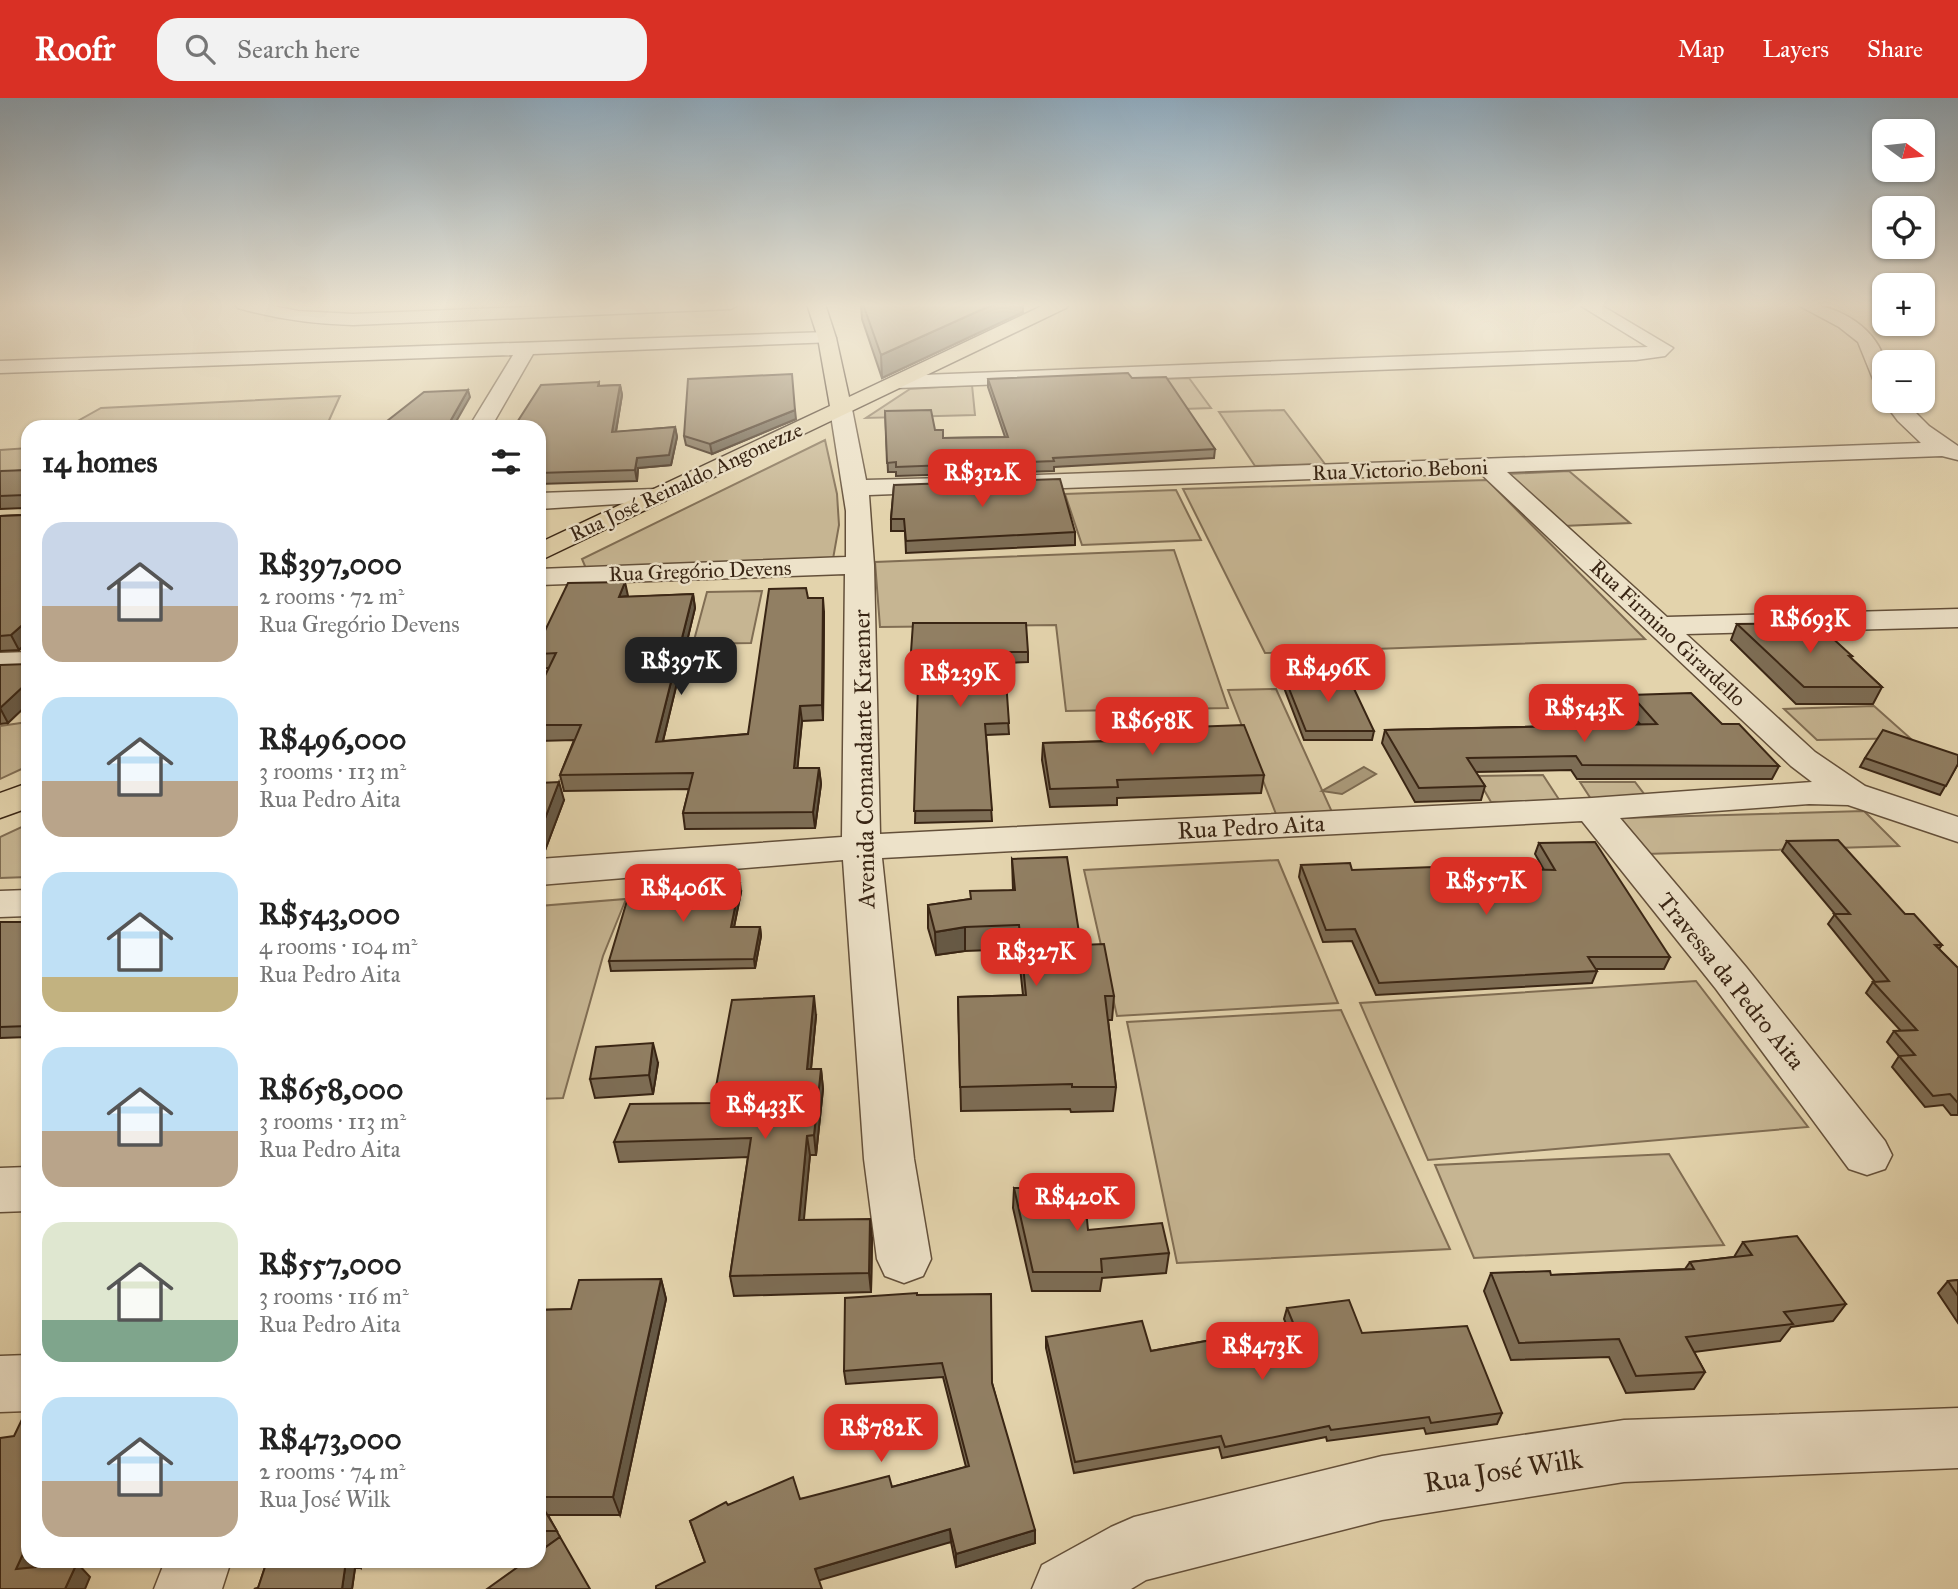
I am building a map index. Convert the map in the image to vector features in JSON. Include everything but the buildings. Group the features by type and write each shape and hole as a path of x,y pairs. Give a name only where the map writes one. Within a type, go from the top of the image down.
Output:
{"main road":[{"name":"Avenida Comandante Kraemer","path":"834,374 841,409"},
{"name":"Rua José Reinaldo Angonezze","path":"546,550 915,374"},
{"path":"0,807 21,797"}],"street":[{"path":"484,420 512,374"},
{"path":"898,382 1128,374"},
{"name":"Avenida Comandante Kraemer","path":"841,409 856,488 860,565 861,847 889,1159 904,1259"},
{"path":"1904,413 1952,453"},
{"name":"Rua Victorio Beboni","path":"856,488 1952,453"},
{"name":"Rua Firmino Girardello","path":"1487,467 1803,759 1852,794"},
{"path":"546,501 656,496"},
{"name":"Rua Gregório Devens","path":"546,577 860,565"},
{"path":"1661,626 1958,618"},
{"path":"0,662 21,661"},
{"name":"Rua Pedro Aita","path":"546,871 861,847 1592,809 1773,795 1852,794 1958,830"},
{"name":"Travessa da Pedro Aita","path":"1592,809 1731,978 1867,1155"},
{"path":"0,904 21,903"},
{"path":"0,1190 21,1189"},
{"path":"0,1384 21,1382"},
{"name":"Rua José Wilk","path":"1066,1589 1134,1549 1382,1488 1624,1451 1958,1438"},
{"path":"188,1589 196,1568"}],"shaded area":[{"path":"1189,378 1211,408 1183,409 1162,379"},
{"path":"972,385 975,415 866,418 910,389"},
{"path":"340,396 329,420 80,420 101,408"},
{"path":"1284,410 1325,464 1255,466 1219,412"},
{"path":"825,440 837,494 839,525 833,559 587,571 582,559"},
{"path":"21,448 21,471 0,472 0,450"},
{"path":"1569,471 1630,523 1563,526 1507,474"},
{"path":"1487,480 1645,639 1265,653 1183,489"},
{"path":"1176,490 1201,540 1082,545 1065,494"},
{"path":"1174,550 1228,708 1066,711 1056,625 880,627 875,562"},
{"path":"762,591 751,643 693,644 707,592"},
{"path":"1276,689 1332,812 1276,814 1228,690"},
{"path":"1874,706 1910,738 1817,740 1784,709"},
{"path":"21,723 21,769 0,779 0,726"},
{"path":"1364,767 1376,774 1342,794 1322,791"},
{"path":"1543,775 1560,801 1491,802 1476,776"},
{"path":"1580,782 1635,782 1648,799 1591,799"},
{"path":"1864,811 1899,846 1646,854 1619,818"},
{"path":"21,827 21,877 0,878 0,837"},
{"path":"1278,860 1338,1003 1117,1016 1084,870"},
{"path":"626,899 603,956 563,1098 546,1099 546,905"},
{"path":"1696,981 1808,1127 1428,1160 1360,1003"},
{"path":"1341,1010 1450,1249 1177,1263 1127,1022"},
{"path":"1669,1154 1724,1245 1474,1258 1435,1165"}]}
